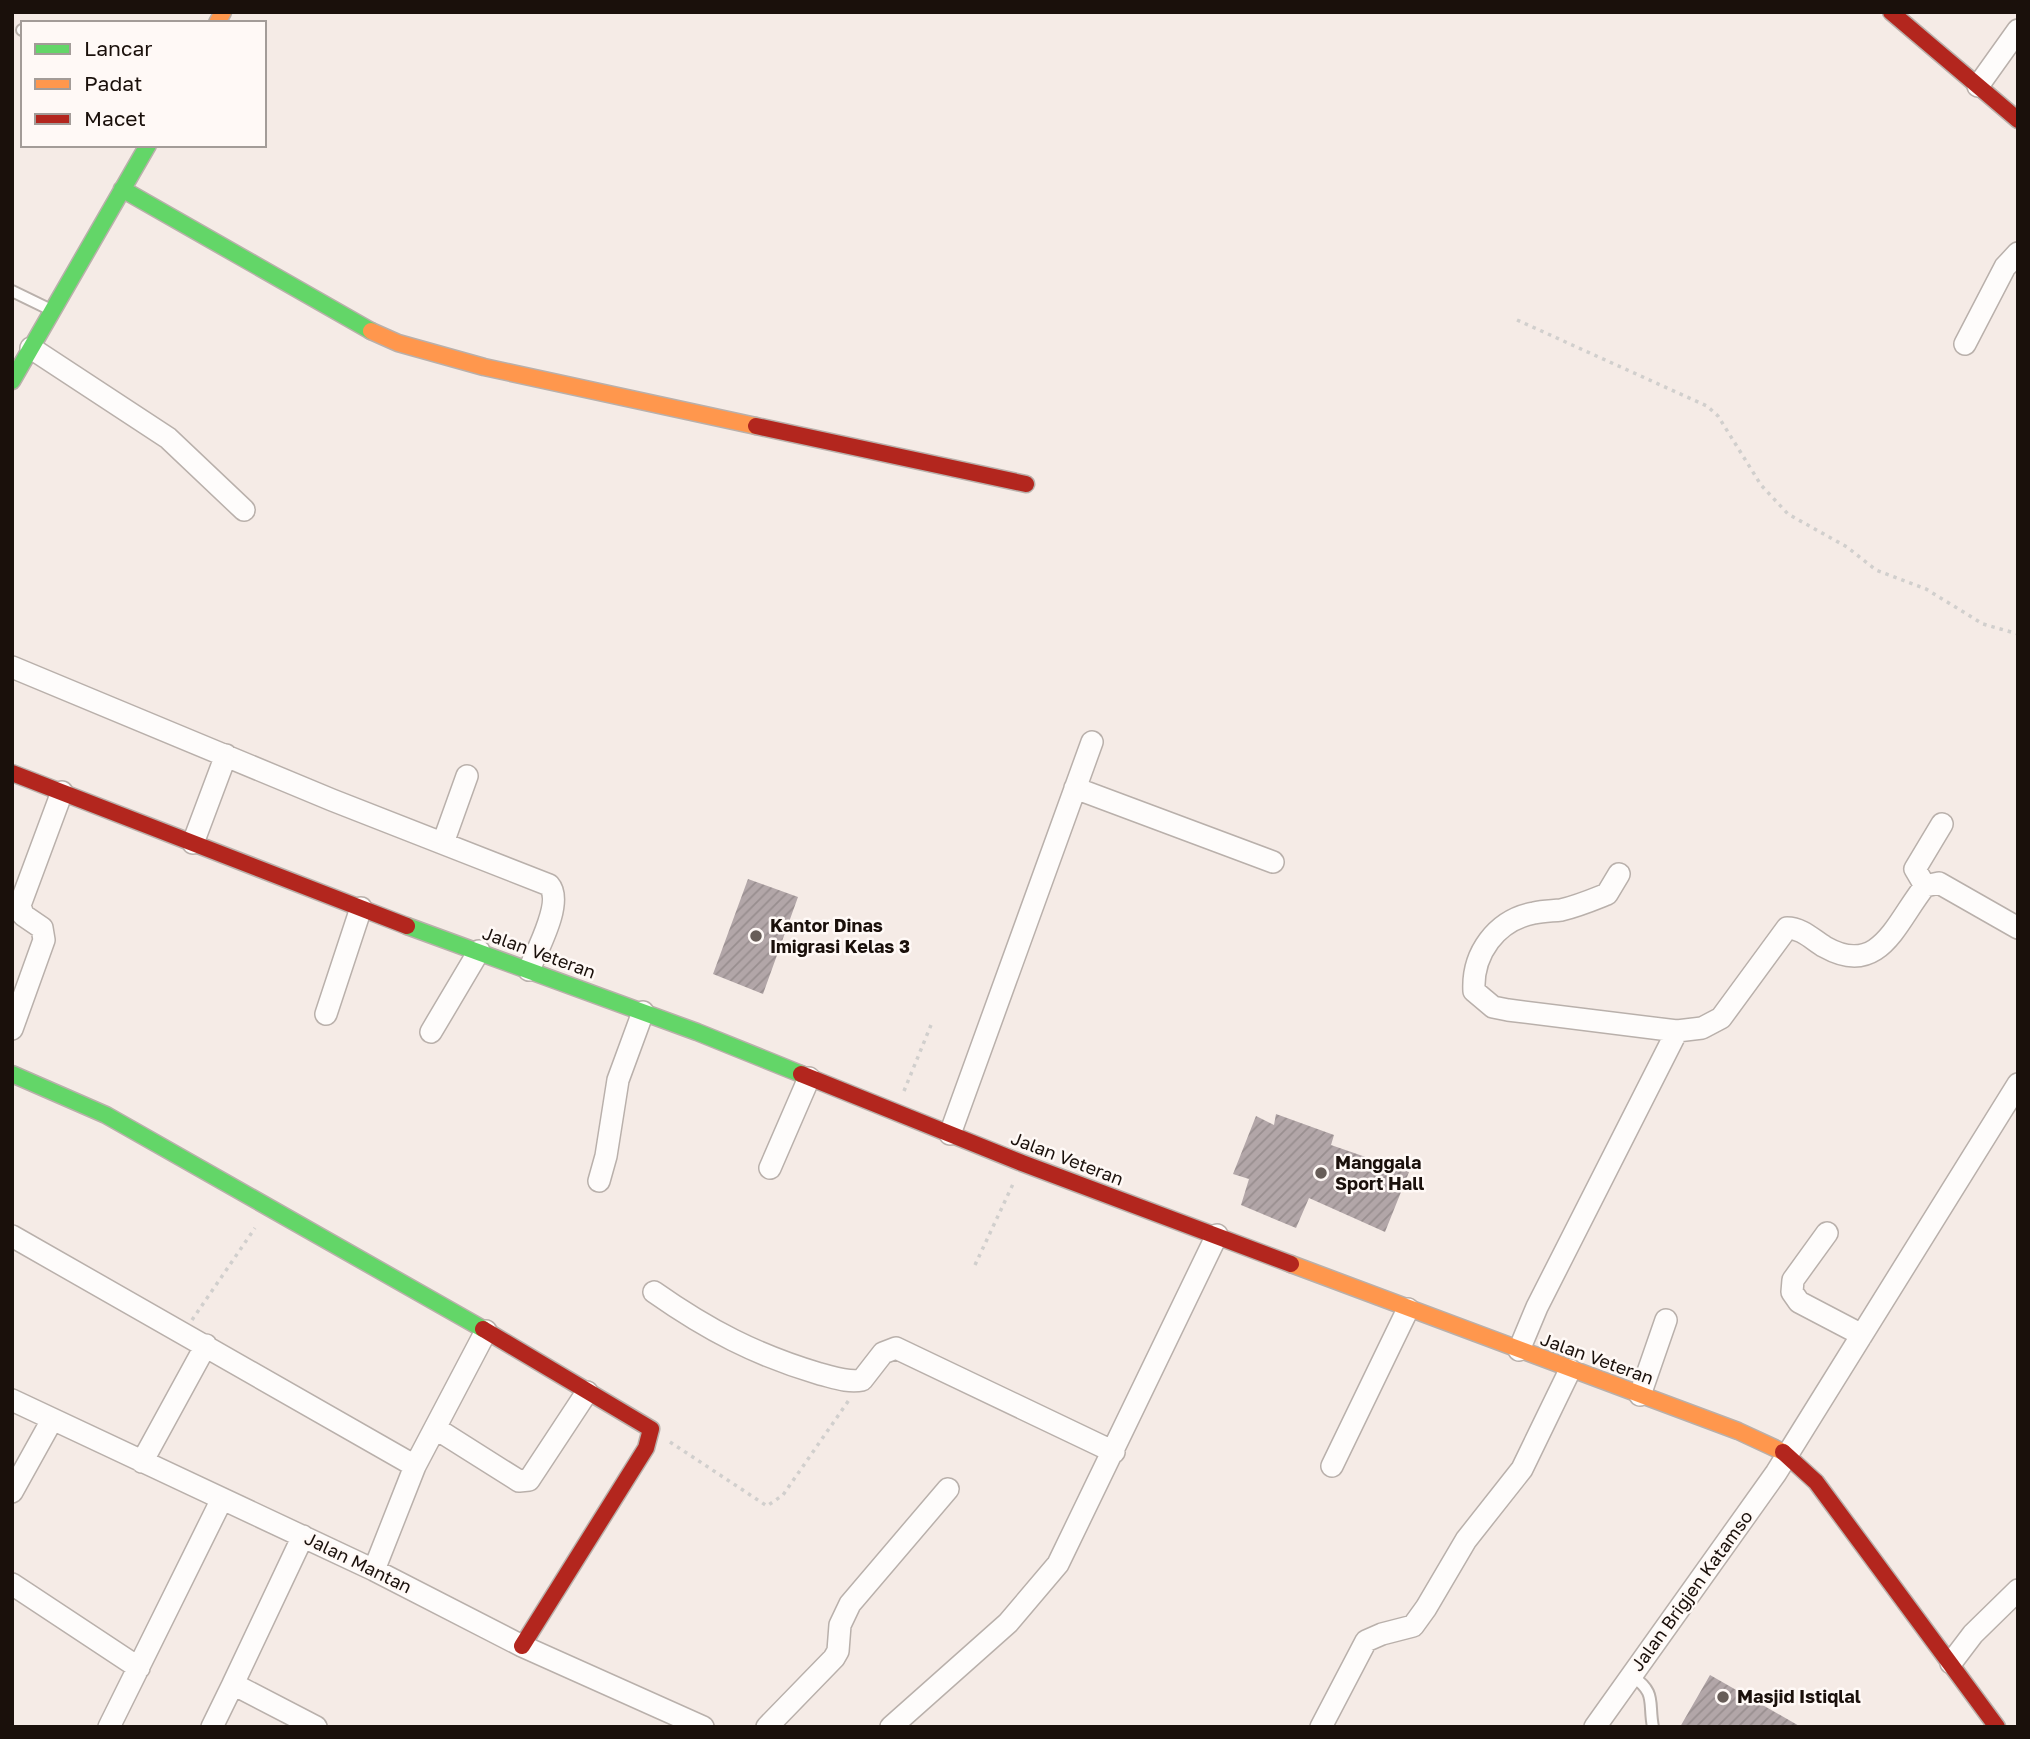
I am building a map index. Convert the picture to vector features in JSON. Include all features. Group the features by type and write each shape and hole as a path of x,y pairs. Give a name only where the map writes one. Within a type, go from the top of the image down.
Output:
{"main road":[{"path":"1891,12 2018,120"},
{"path":"15,375 147,147"},
{"path":"122,189 367,329 408,346 484,367 1026,484"},
{"name":"Jalan Veteran","path":"12,773 361,908 643,1012 1022,1163 1738,1431 1787,1454 1816,1482 1997,1727"},
{"path":"12,1074 106,1115 486,1331 651,1429 646,1448 522,1646"}],"street":[{"path":"1978,86 2018,30"},
{"path":"1965,344 2005,267 2018,253"},
{"path":"31,348 168,438 244,510"},
{"path":"12,667 549,885 553,890 554,907 529,970"},
{"path":"950,1134 1092,741"},
{"path":"193,843 226,755"},
{"path":"443,843 467,776"},
{"path":"1076,788 1273,862"},
{"path":"12,1029 44,940 43,928 23,915 20,905 62,792"},
{"path":"1925,886 1915,869 1942,824"},
{"path":"1619,874 1607,894 1587,903 1532,913 1514,920 1492,936 1481,949 1474,991 1493,1007 1677,1031 1702,1028 1721,1018 1787,928 1800,931 1842,956 1862,958 1873,954 1883,944 1925,886 1939,883 1948,886 2018,928"},
{"path":"326,1014 361,908"},
{"path":"432,1032 479,951"},
{"path":"599,1181 607,1156 618,1080 643,1012"},
{"path":"1519,1350 1537,1307 1677,1031"},
{"path":"770,1168 808,1078"},
{"name":"Jalan Brigjen Katamso","path":"1595,1727 1787,1454 2015,1098"},
{"path":"1827,1233 1793,1280 1792,1292 1799,1302 1862,1335"},
{"path":"891,1727 970,1659 1037,1592 1058,1564 1217,1235"},
{"path":"12,1236 415,1466"},
{"path":"654,1292 721,1336 786,1364 859,1382 866,1378 883,1353 896,1348 1114,1452"},
{"path":"1332,1466 1408,1309"},
{"path":"1640,1395 1666,1320"},
{"path":"374,1570 415,1466 486,1331"},
{"path":"142,1462 206,1345"},
{"path":"1321,1727 1366,1641 1413,1626 1426,1608 1466,1540 1522,1469 1570,1370"},
{"path":"435,1428 519,1481 529,1480 587,1392"},
{"name":"Jalan Mantan","path":"12,1400 374,1570 522,1646 703,1727"},
{"path":"12,1492 52,1420"},
{"path":"767,1727 834,1658 838,1651 840,1625 850,1604 948,1489"},
{"path":"110,1727 222,1499"},
{"path":"212,1727 303,1536"},
{"path":"12,1584 139,1668"},
{"path":"1951,1663 1973,1634 2018,1590"},
{"path":"233,1684 316,1727"}],"lane":[{"path":"12,291 53,310"},
{"path":"1632,1676 1644,1684 1651,1696 1653,1727"}],"path":[{"path":"1517,320 1707,407 1718,416 1761,485 1788,514 1847,547 1876,570 1926,589 1983,624 2018,635"},
{"path":"895,1112 931,1025"},
{"path":"975,1265 1022,1163"},
{"path":"183,1333 268,1208"},
{"path":"651,1429 767,1506 783,1495 839,1416 859,1382"}],"building":[{"name":"Kantor Dinas Imigrasi Kelas 3","path":"748,879 798,897 763,994 713,974"},
{"name":"Manggala Sport Hall","path":"1276,1114 1334,1135 1331,1145 1409,1172 1385,1232 1309,1198 1296,1228 1241,1205 1249,1179 1233,1174 1256,1116 1274,1125"},
{"name":"Masjid Istiqlal","path":"1710,1675 1801,1727 1680,1727"}],"traffic: fast":[{"path":"12,381 147,147"},
{"path":"122,189 371,331"},
{"path":"407,926 697,1032 801,1074"},
{"path":"12,1074 106,1115 483,1329"}],"traffic: slow":[{"path":"218,21 223,12"},
{"path":"371,331 398,343 484,367 756,426"},
{"path":"1291,1264 1738,1431 1783,1452"}],"traffic: jam":[{"path":"1891,12 2018,120"},
{"path":"756,426 1026,484"},
{"path":"12,773 407,926"},
{"path":"801,1074 1022,1163 1291,1264"},
{"path":"483,1329 651,1429 646,1448 522,1646"},
{"path":"1783,1452 1816,1482 1997,1727"}],"place":[{"name":"Kantor Dinas Imigrasi Kelas 3","path":"756,936"},
{"name":"Manggala Sport Hall","path":"1321,1173"},
{"name":"Masjid Istiqlal","path":"1723,1697"}]}
